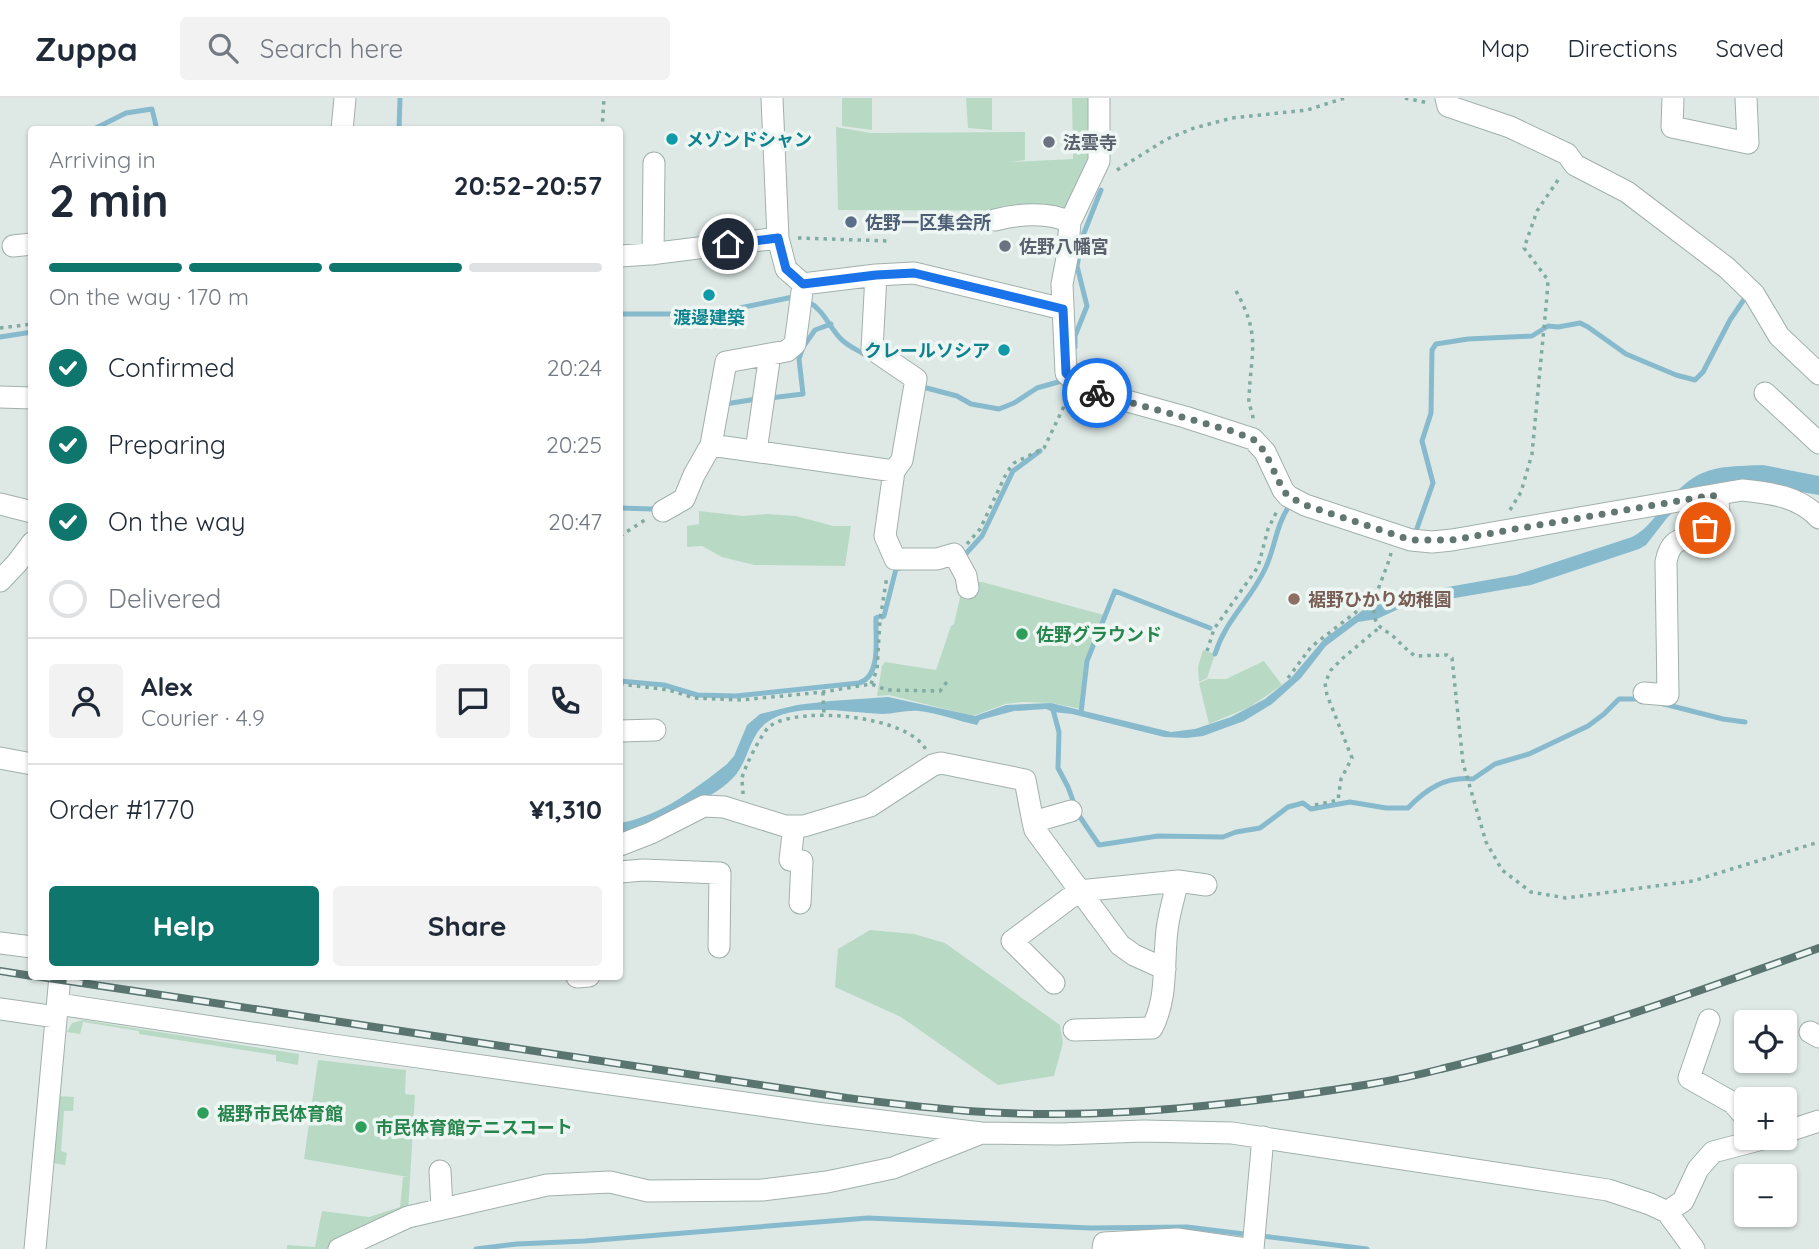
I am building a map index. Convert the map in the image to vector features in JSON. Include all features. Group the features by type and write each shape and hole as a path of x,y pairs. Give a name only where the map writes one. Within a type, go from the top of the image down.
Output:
{"street":[{"path":"342,126 345,98"},
{"path":"772,98 787,238 786,269 803,284 914,273 1063,309"},
{"path":"1099,98 1098,161 1070,222 1062,284 1066,373 1077,384 1091,391 1253,439 1265,452 1275,476 1288,496 1305,505 1411,540 1432,542 1506,531 1742,490 1771,493 1815,504"},
{"path":"1446,98 1448,106 1510,127 1567,154 1573,162 1627,192 1727,268 1754,295 1779,336 1819,373"},
{"path":"1673,98 1672,127 1748,143 1746,98"},
{"path":"653,254 654,163"},
{"path":"995,220 1040,215 1060,217 1070,222"},
{"path":"623,256 787,238"},
{"path":"876,275 872,349 914,388 902,460 894,471 885,536 895,559 957,558 966,576 968,588"},
{"path":"757,451 788,352 795,344 803,284"},
{"path":"663,511 684,499 711,445 718,362 788,352"},
{"path":"1765,393 1819,443"},
{"path":"0,397 28,398"},
{"path":"711,445 894,471"},
{"path":"1644,693 1668,695 1668,550 1673,543 1705,528 1719,511 1718,502 1713,495"},
{"path":"0,505 28,511"},
{"path":"0,581 28,548"},
{"path":"623,732 655,730"},
{"path":"0,758 28,763"},
{"path":"623,844 704,806 724,807 785,826 804,826 870,806 933,765 948,763 1025,780 1035,830 1079,891 1120,945 1134,955 1165,969"},
{"path":"1033,822 1071,811"},
{"path":"794,826 790,860 802,861 800,903"},
{"path":"623,872 720,873 719,947"},
{"path":"1074,1030 1152,1028 1158,1018 1167,928 1178,881"},
{"path":"1054,983 1012,941 1079,891 1178,881 1206,885"},
{"path":"0,943 28,946"},
{"path":"35,1249 60,980"},
{"path":"0,1009 57,1010 981,1133 1060,1134 1144,1130 1232,1133 1263,1137 1608,1190 1667,1212 1694,1249"},
{"path":"1709,1020 1689,1078 1734,1104"},
{"path":"1797,1128 1819,1121"},
{"path":"339,1249 408,1217 547,1185 610,1182 648,1191 762,1190 827,1182 893,1168 981,1133"},
{"path":"1253,1249 1263,1137"},
{"path":"1667,1212 1684,1201 1698,1168 1713,1152 1734,1146"},
{"path":"440,1171 442,1208"},
{"path":"1103,1249 1104,1242 1177,1239 1246,1249"}],"path":[{"path":"602,126 604,98"},
{"path":"1108,178 1116,170 1167,139 1194,128 1232,118 1307,110 1345,98"},
{"path":"1506,531 1506,514 1521,492 1532,454 1547,296 1548,279 1524,248 1537,211 1558,178 1573,162"},
{"path":"787,238 889,241"},
{"path":"1236,290 1253,331 1253,362 1248,401 1254,415 1247,438"},
{"path":"0,328 28,324"},
{"path":"957,558 980,529 1007,472 1014,463 1044,448 1077,384"},
{"path":"1207,651 1214,629 1258,568 1268,529 1288,496"},
{"path":"623,534 643,520 663,511"},
{"path":"1394,534 1387,572 1374,603 1375,621 1415,656 1447,655 1452,658 1460,744 1468,783 1486,842 1502,870 1531,892 1566,898 1693,881 1819,842"},
{"path":"871,684 877,670 880,620 889,566 895,559"},
{"path":"1288,678 1311,647 1376,596"},
{"path":"1315,804 1338,800 1340,779 1352,758 1325,689 1327,677 1349,651 1380,628"},
{"path":"623,684 670,690 694,698 741,700 871,684 887,690 940,691 948,678"},
{"path":"823,692 824,715"},
{"path":"744,813 743,777 765,730 776,722 824,715 869,719 923,743 933,765"}],"green space":[{"path":"842,98 872,98 872,130 842,126"},
{"path":"966,98 992,98 992,130 968,128"},
{"path":"1072,98 1094,98 1093,154 1067,211 838,210 836,127 871,133 1025,132 1025,160 1010,162 1073,159"},
{"path":"699,511 743,516 796,516 833,526 851,526 845,566 754,565 722,557 702,546 687,547 687,526 699,524"},
{"name":"佐野グラウンド","path":"972,582 982,582 1104,615 1086,659 1081,709 1052,703 1023,702 1005,704 973,716 889,695 877,696 885,662 936,670 954,624 962,589"},
{"path":"1203,650 1215,654 1207,678 1199,682 1198,667"},
{"path":"1264,661 1282,685 1250,707 1209,724 1199,683 1208,679 1226,679"},
{"path":"870,930 914,934 945,943 1060,1025 1063,1043 1054,1076 998,1085 901,1017 835,987 838,949"},
{"path":"83,1020 299,1054 298,1065 276,1061 276,1055 139,1034 139,1031 83,1022 80,1034 67,1032 72,1023"},
{"name":"市民体育館テニスコート","path":"318,1060 406,1070 405,1094 415,1095 408,1213 334,1249 287,1249 287,1245 315,1247 322,1211 369,1217 400,1207 403,1177 408,1177 304,1159"},
{"path":"57,1096 74,1097 73,1111 64,1111 61,1151 67,1153 65,1165 53,1163"}],"water":[{"path":"1763,465 1819,476 1819,495 1789,490 1691,495 1667,518 1646,545 1639,549 1531,585 1403,607 1377,619 1358,622 1326,646 1301,678 1272,704 1244,721 1203,736 1164,737 1046,709 1014,711 980,720 977,725 919,711 882,714 806,710 778,716 760,728 738,772 723,787 695,804 623,838 623,822 663,808 690,792 727,764 734,756 747,725 760,714 797,705 888,697 975,716 1006,705 1051,703 1171,732 1195,729 1231,717 1265,699 1291,678 1324,639 1371,604 1391,597 1516,575 1632,537 1645,528 1686,483 1707,471"}],"waterway":[{"path":"399,126 400,98"},
{"path":"100,126 126,113 152,109 156,126"},
{"path":"1075,347 1075,336 1087,306 1077,266 1082,238 1101,190"},
{"path":"1413,533 1415,534 1433,483 1422,441 1431,413 1432,350 1436,344 1468,339 1532,336 1548,326 1580,323 1626,354 1695,380 1703,372 1730,320 1747,295"},
{"path":"623,314 710,314 798,298"},
{"path":"807,301 822,313 843,341 868,357"},
{"path":"770,398 803,394 799,359 803,347 815,330 831,324"},
{"path":"0,337 28,333"},
{"path":"919,386 957,396 971,404 999,409 1037,388 1065,380"},
{"path":"725,404 757,399"},
{"path":"961,559 982,536 1013,471 1040,451"},
{"path":"1215,654 1225,630 1265,569 1282,520 1291,503"},
{"path":"623,508 652,509 658,506"},
{"path":"882,617 896,569 900,568"},
{"path":"1081,713 1087,661 1115,591 1210,628"},
{"path":"623,681 664,685 697,695 736,696 859,683 871,673 874,664 878,617"},
{"path":"1052,706 1059,732 1058,768 1078,814 1099,845 1158,836 1223,837 1260,828 1288,807 1303,803 1311,809 1350,802 1386,808 1408,808 1437,785 1454,780 1473,779 1495,764 1529,754 1588,726 1619,699 1640,699"},
{"path":"1660,703 1745,722"},
{"path":"476,1249 868,1218 1090,1228 1187,1227 1244,1234"},
{"path":"1262,1236 1367,1249"}],"railway":[{"path":"62,980 847,1098 968,1111 1049,1114 1170,1109 1250,1101 1347,1088 1423,1074 1584,1029 1819,948"},
{"path":"0,971 28,975"}],"way so far":[{"path":"1097,393 1253,439 1265,452 1275,476 1288,496 1305,505 1411,540 1452,540 1713,495 1718,502 1719,511 1705,528"}],"place":[{"name":"メゾンドシャン","path":"672,139"},
{"name":"法雲寺","path":"1049,142"},
{"name":"佐野一区集会所","path":"851,222"},
{"name":"佐野八幡宮","path":"1005,246"},
{"name":"渡邊建築","path":"709,295"},
{"name":"クレールソシア","path":"1004,350"},
{"name":"裾野ひかり幼稚園","path":"1294,599"},
{"name":"佐野グラウンド","path":"1022,634"},
{"name":"裾野市民体育館","path":"203,1113"},
{"name":"市民体育館テニスコート","path":"361,1127"}],"route":[{"path":"728,244 778,238 786,269 803,284 914,273 1063,309 1066,373 1077,384 1097,393"}]}
